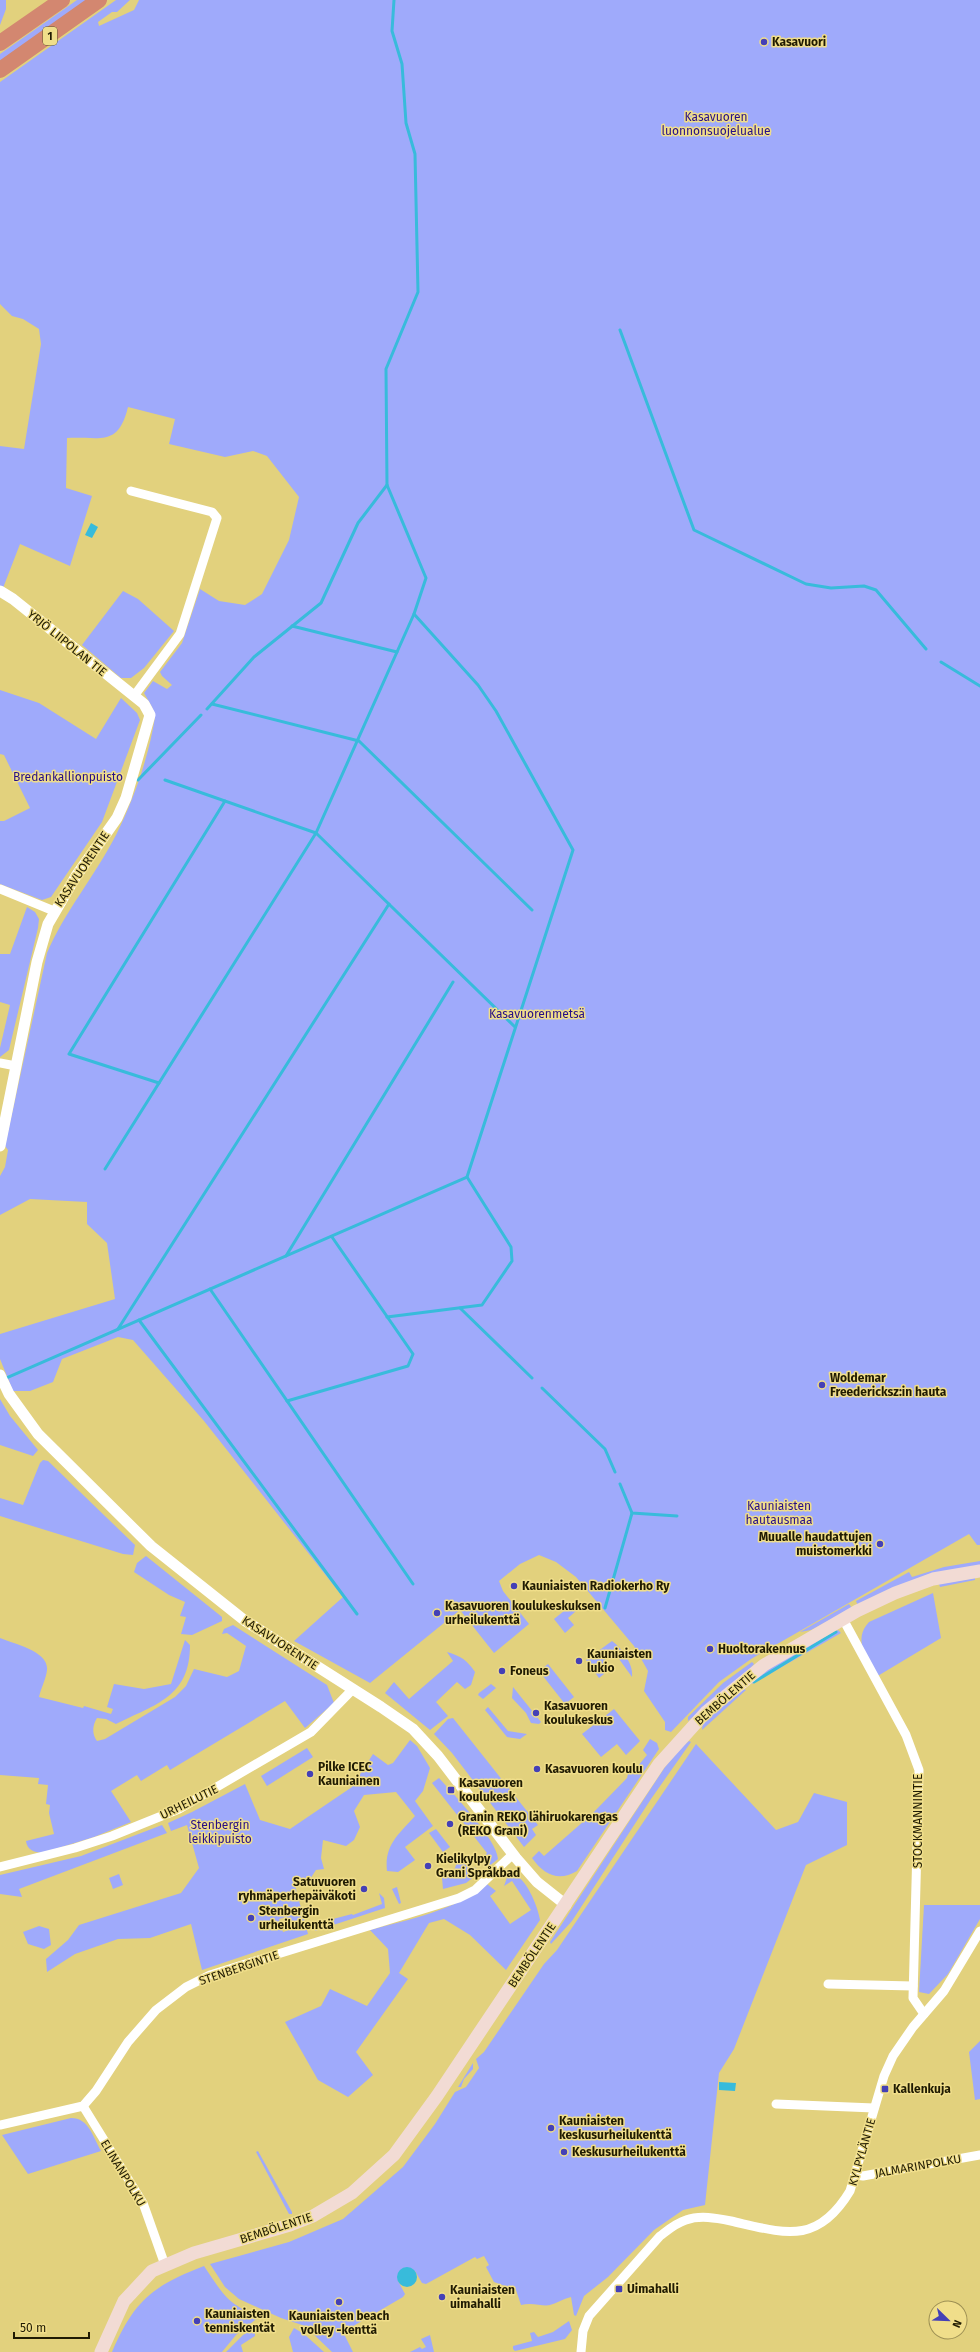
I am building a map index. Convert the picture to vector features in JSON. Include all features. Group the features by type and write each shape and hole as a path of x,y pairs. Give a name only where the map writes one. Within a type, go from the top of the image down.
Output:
{"highway":[{"name":"1","path":"0,43 62,0"},
{"name":"1","path":"0,70 98,0"}],"main road":[{"name":"BEMBÖLENTIE","path":"101,2352 124,2301 147,2276 165,2265 194,2253 290,2225 314,2216 333,2206 366,2181 407,2140 566,1905 659,1764 706,1712 764,1665 843,1619 917,1585 936,1578 980,1571"}],"street":[{"path":"131,491 212,512 217,518 180,634 134,696"},
{"name":"YRJÖ LIIPOLAN TIE","path":"0,591 13,599 134,696"},
{"name":"KASAVUORENTIE","path":"0,1146 37,962 48,924 54,911 76,876 117,818 126,798 149,723 148,710 134,696"},
{"path":"0,889 54,911"},
{"path":"0,1063 16,1066"},
{"name":"KASAVUORENTIE","path":"0,1375 9,1394 38,1434 151,1546 244,1620 399,1718 424,1741 513,1854 537,1882 566,1905"},
{"name":"STOCKMANNINTIE","path":"843,1619 906,1735 919,1770 913,1998 924,2014"},
{"name":"URHEILUTIE","path":"0,1867 97,1841 178,1809 238,1776 311,1732 353,1689"},
{"name":"STENBERGINTIE","path":"83,2106 96,2091 135,2033 156,2010 186,1987 234,1967 459,1898 475,1890 513,1854"},
{"name":"KYLPYLÄNTIE","path":"581,2352 583,2331 589,2316 660,2236 672,2227 686,2220 702,2217 784,2232 799,2232 814,2228 830,2218 842,2206 856,2175 874,2108 893,2056 946,1987 980,1931"},
{"path":"828,1984 913,1986"},
{"path":"776,2104 874,2108"},
{"path":"0,2125 83,2106"},
{"name":"ELINANPOLKU","path":"83,2106 143,2203 165,2265"},
{"name":"JALMARINPOLKU","path":"856,2175 863,2176 980,2155"}],"green space":[{"path":"0,0 6,0 6,9 0,25"},
{"path":"77,0 88,0 0,61 0,54"},
{"name":"Kasavuorenmetsä","path":"116,0 130,0 117,12 112,12 98,22 99,26 134,10 139,0 980,0 980,1545 977,1545 969,1534 751,1659 719,1682 671,1732 665,1730 665,1722 644,1691 648,1671 634,1646 576,1577 556,1562 539,1555 520,1564 499,1581 503,1591 529,1624 494,1653 460,1610 370,1683 294,1641 343,1597 204,1421 133,1340 118,1337 62,1359 53,1382 30,1391 13,1391 0,1359 0,1334 115,1299 107,1243 87,1224 87,1202 30,1199 0,1215 0,1176 5,1167 8,1150 5,1146 47,953 62,923 108,850 129,807 145,762 155,717 152,707 144,693 153,681 167,689 172,685 162,676 160,672 182,643 200,589 219,601 245,605 262,594 289,540 299,497 267,456 253,451 225,457 169,444 175,419 128,407 124,420 119,429 113,434 98,438 67,438 66,488 92,496 70,566 20,544 3,588 0,587 0,446 24,449 41,344 39,329 23,319 12,316 0,304 0,82"},
{"path":"123,591 138,599 174,631 144,668 131,678 121,678 82,645"},
{"name":"Bredankallionpuisto","path":"0,690 39,703 96,739 121,698 137,713 140,720 102,822 51,897 42,900 0,884 0,821 4,821 30,808 4,755 0,754"},
{"path":"27,907 35,912 39,919 38,928 9,1050 0,1057 0,1048 10,1005 0,1002 0,954 10,954"},
{"path":"0,1399 10,1416 38,1450 33,1456 0,1445"},
{"path":"43,1460 48,1461 135,1545 133,1555 123,1554 0,1516 0,1498 23,1505 40,1463"},
{"path":"146,1556 222,1617 222,1621 192,1635 181,1634 186,1617 180,1616 185,1602 169,1595 134,1572 137,1563"},
{"path":"980,1561 980,1566 858,1606 856,1601 909,1572 912,1577 944,1567"},
{"path":"975,1578 975,1580 940,1587 939,1584"},
{"path":"933,1593 941,1638 876,1677 863,1649 862,1636 864,1629 869,1622"},
{"path":"574,1603 583,1605 568,1618 574,1625 565,1633 554,1619"},
{"path":"849,1604 852,1608 811,1630 800,1632"},
{"path":"233,1625 327,1685 334,1703 305,1728 285,1701 170,1770 167,1765 141,1781 137,1775 111,1791 131,1822 94,1837 42,1853 29,1848 26,1841 54,1834 49,1813 50,1805 46,1804 48,1785 38,1784 39,1778 0,1775 0,1638 30,1649 37,1653 46,1663 46,1677 39,1697 83,1708 84,1706 111,1714 113,1709 107,1707 114,1684 144,1689 171,1684 185,1640 190,1645 188,1663 184,1676 177,1688 157,1704 116,1724 106,1719 97,1718 93,1730 97,1741 105,1739 175,1697 186,1686 194,1669 227,1677 239,1671 246,1646 227,1633 222,1634 224,1629"},
{"path":"838,1630 841,1633 752,1684 753,1680 780,1661"},
{"path":"612,1641 620,1648 629,1662 632,1677 614,1652 603,1661 610,1669 599,1678 586,1660"},
{"path":"447,1652 463,1659 475,1672 471,1685 465,1689 457,1682 436,1702 448,1716 430,1730 385,1693 394,1682 409,1699 453,1661"},
{"path":"752,1662 754,1664 748,1671 688,1721 688,1717 723,1683"},
{"path":"548,1664 574,1697 565,1704 539,1671"},
{"path":"491,1684 496,1688 483,1699 478,1695 479,1693"},
{"path":"513,1687 541,1722 539,1724 531,1723 526,1713 512,1698"},
{"path":"743,1689 746,1690 702,1730 703,1722"},
{"path":"488,1707 508,1731 527,1734 520,1739 507,1737 485,1710"},
{"path":"614,1709 640,1741 626,1755 617,1744 601,1757 582,1734"},
{"path":"453,1718 538,1825 532,1829 536,1835 524,1847 452,1753 434,1734 448,1719"},
{"path":"650,1739 657,1743 659,1749 577,1871 564,1876 558,1876 552,1875 542,1869 532,1858 539,1851 544,1856 592,1814 627,1778 629,1770 633,1772 647,1755 643,1750"},
{"name":"Stenbergin leikkipuisto","path":"410,1740 417,1746 430,1768 423,1791 415,1801 433,1826 405,1847 415,1860 398,1872 387,1871 390,1847 398,1834 415,1816 396,1792 364,1795 354,1811 360,1827 354,1840 346,1846 323,1840 321,1858 324,1869 316,1870 310,1879 294,1882 308,1934 202,1970 191,1924 150,1938 118,1939 75,1954 47,1972 46,1959 68,1940 79,1925 181,1893 199,1868 187,1825 171,1831 168,1823 245,1784 260,1820 290,1829 352,1787 373,1754 388,1765 393,1763","holes":["286,1917 288,1923 293,1921 295,1928 283,1932 279,1919"]},
{"path":"689,1741 691,1742 651,1799 572,1921 551,1944 550,1942 665,1767"},
{"path":"696,1744 776,1830 798,1822 814,1793 847,1802 847,1845 806,1865 734,2049 719,2073 705,2205 683,2210 654,2230 608,2277 584,2296 576,2316 574,2315 571,2297 547,2305 521,2305 516,2290 494,2282 486,2267 489,2265 484,2256 477,2259 475,2257 426,2284 422,2283 415,2271 398,2281 405,2294 403,2297 343,2332 353,2352 332,2352 305,2326 281,2318 239,2299 225,2287 210,2264 289,2242 343,2219 403,2167 435,2124 455,2092 466,2087 479,2068 476,2059 484,2052 544,1964 557,1950"},
{"path":"307,1748 313,1757 267,1786 261,1776"},
{"path":"439,1778 464,1805 483,1829 496,1850 498,1859 488,1867 484,1864 482,1858 487,1853 432,1783"},
{"path":"162,1825 167,1833 19,1889 22,1897 0,1894 0,1875 81,1856"},
{"path":"436,1829 450,1847 443,1852 429,1833"},
{"path":"456,1853 466,1865 476,1868 479,1873 466,1883 443,1889 442,1878 454,1871 457,1862 454,1856"},
{"path":"119,1874 123,1885 113,1889 109,1878"},
{"path":"512,1874 522,1880 526,1886 534,1900 540,1920 506,1970 470,1935 444,1919 429,1923 399,1973 408,1979 356,2052 373,2075 348,2097 318,2080 285,2022 321,2006 330,1989 367,2006 390,1973 388,1949 370,1930 416,1918 446,1908 487,1884 496,1891 490,1896 510,1924 531,1910 512,1881 504,1886 508,1875"},
{"path":"397,1887 401,1903 399,1904 392,1889"},
{"path":"379,1893 384,1898 385,1908 315,1931 314,1924 353,1915 382,1904"},
{"path":"924,1905 980,1905 980,1919 948,1974 929,1994 919,1992"},
{"path":"39,1926 49,1929 51,1945 44,1949 28,1944 23,1932"},
{"path":"980,2041 980,2099 975,2100 969,2052"},
{"path":"473,2063 473,2069 464,2079 461,2087 458,2087"},
{"path":"71,2118 82,2121 90,2129 101,2151 28,2174 2,2135"},
{"path":"258,2151 292,2214 289,2214 256,2152"},
{"path":"204,2266 226,2297 239,2307 259,2317 236,2335 222,2352 112,2352 128,2320 147,2297 171,2281"},
{"path":"569,2321 572,2330 565,2339 515,2351 513,2349 513,2346 532,2341 530,2333 534,2332 538,2337 553,2332"},
{"path":"255,2328 255,2336 241,2345 243,2352 226,2352 243,2335"},
{"path":"294,2328 304,2334 324,2352 293,2352 289,2337"},
{"path":"430,2335 434,2352 410,2352 420,2347 422,2349 426,2347 421,2339"}],"shaded area":[{"path":"91,523 98,527 92,538 85,535"},
{"path":"719,2082 736,2083 735,2091 719,2090"},
{"path":"407,2267 414,2270 417,2277 414,2284 407,2287 400,2284 397,2277 400,2270"}],"waterway":[{"path":"6,1378 467,1177 573,850 496,711 478,685 414,614 426,578 387,485 386,369 418,292 415,154 406,123 402,64 392,31 394,0"},
{"path":"620,330 694,530 806,584 831,588 864,586 876,590 926,649"},
{"path":"207,709 254,657 321,603 358,523 387,485"},
{"path":"105,1169 316,833 414,614"},
{"path":"292,626 397,652"},
{"path":"941,662 980,686"},
{"path":"212,704 359,741 532,910"},
{"path":"138,780 201,715"},
{"path":"165,780 316,833 515,1027"},
{"path":"159,1083 69,1054 225,801"},
{"path":"118,1329 389,904"},
{"path":"286,1256 453,982"},
{"path":"387,1317 482,1305 512,1261 511,1247 467,1177"},
{"path":"287,1401 408,1366 413,1354 332,1237"},
{"path":"210,1289 413,1584"},
{"path":"460,1308 532,1378"},
{"path":"139,1320 357,1614"},
{"path":"542,1388 605,1449 615,1472"},
{"path":"620,1484 632,1513 677,1516"},
{"path":"605,1608 632,1513"},
{"path":"754,1682 836,1632"}],"place":[{"name":"Kasavuori","path":"764,42"},
{"name":"Woldemar Freedericksz:in hauta","path":"822,1385"},
{"name":"Muualle haudattujen muistomerkki","path":"880,1544"},
{"name":"Kauniaisten Radiokerho Ry","path":"514,1586"},
{"name":"Kasavuoren koulukeskuksen urheilukenttä","path":"437,1613"},
{"name":"Huoltorakennus","path":"710,1649"},
{"name":"Kauniaisten lukio","path":"579,1661"},
{"name":"Foneus","path":"502,1671"},
{"name":"Kasavuoren koulukeskus","path":"536,1713"},
{"name":"Kasavuoren koulu","path":"537,1769"},
{"name":"Pilke ICEC Kauniainen","path":"310,1774"},
{"name":"Kasavuoren koulukesk","path":"451,1790"},
{"name":"Granin REKO lähiruokarengas (REKO Grani)","path":"450,1824"},
{"name":"Kielikylpy Grani Språkbad","path":"428,1866"},
{"name":"Satuvuoren ryhmäperhepäiväkoti","path":"364,1889"},
{"name":"Stenbergin urheilukenttä","path":"251,1918"},
{"name":"Kallenkuja","path":"885,2089"},
{"name":"Kauniaisten keskusurheilukenttä","path":"551,2128"},
{"name":"Keskusurheilukenttä","path":"564,2152"},
{"name":"Uimahalli","path":"619,2289"},
{"name":"Kauniaisten uimahalli","path":"442,2297"},
{"name":"Kauniaisten beach volley -kenttä","path":"339,2302"},
{"name":"Kauniaisten tenniskentät","path":"197,2321"}],"park label":[{"name":"Kasavuoren luonnonsuojelualue","path":"716,124"},
{"name":"Kauniaisten hautausmaa","path":"779,1513"}]}
